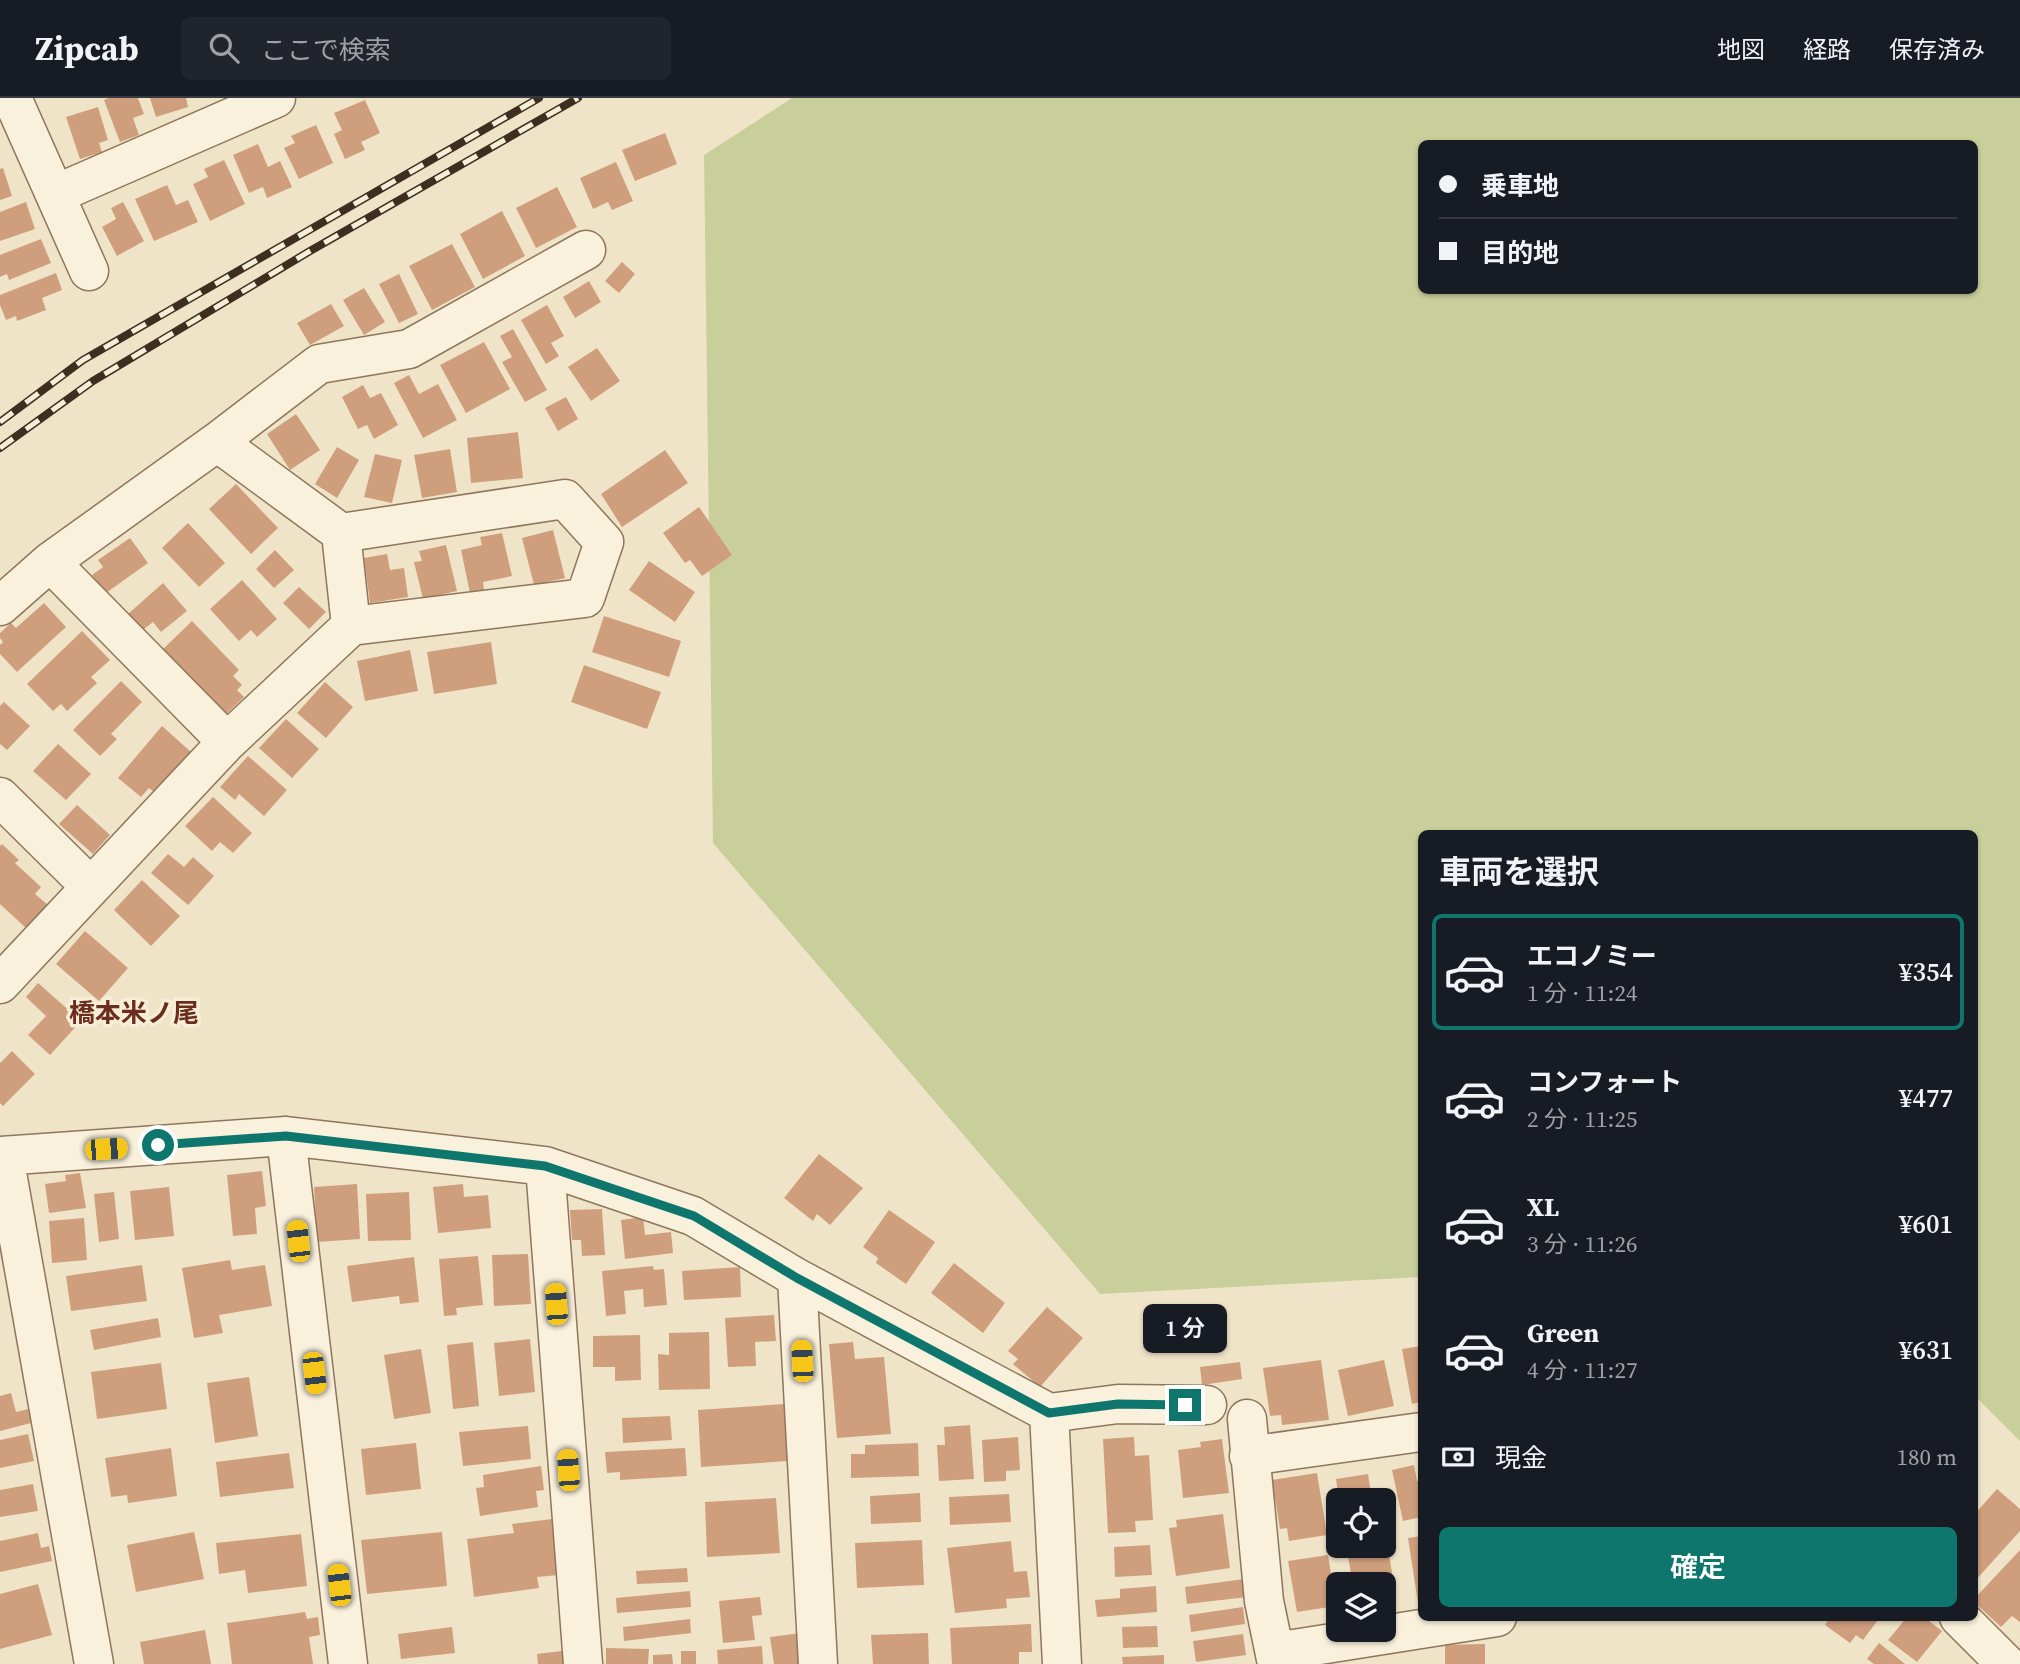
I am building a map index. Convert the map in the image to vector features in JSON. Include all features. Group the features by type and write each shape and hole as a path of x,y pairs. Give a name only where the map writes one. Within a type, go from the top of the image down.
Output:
{"street":[{"path":"12,98 89,271"},
{"path":"56,194 276,98"},
{"path":"0,606 50,562 217,442 319,364 409,349 586,250"},
{"path":"0,984 226,742 351,626 585,598 604,542 565,499 341,533 217,442"},
{"path":"341,533 351,626"},
{"path":"50,562 226,742"},
{"path":"0,797 90,886"},
{"path":"286,1136 348,1664"},
{"path":"94,1664 2,1156 286,1136 545,1166 694,1216 797,1278 1049,1413 1118,1404 1207,1405"},
{"path":"545,1166 583,1664"},
{"path":"797,1278 818,1664"},
{"path":"1049,1413 1062,1664"},
{"path":"1247,1419 1265,1601 1276,1658 1475,1621"},
{"path":"1249,1456 1418,1432"},
{"path":"1963,1621 2006,1664"}],"green space":[{"path":"792,98 2020,98 2020,1441 1978,1399 1978,830 1418,830 1418,1277 1100,1294 713,843 704,155"}],"building":[{"path":"138,98 144,114 133,118 139,135 120,142 104,100"},
{"path":"150,98 186,98 188,107 156,117"},
{"path":"365,100 380,133 361,142 365,150 345,159 334,134 342,130 334,113"},
{"path":"98,107 108,140 99,143 102,152 80,159 66,117"},
{"path":"316,125 333,163 299,179 284,148 295,143 291,136"},
{"path":"665,133 677,164 635,181 622,150"},
{"path":"258,144 268,167 280,161 292,187 267,198 263,187 249,193 233,155"},
{"path":"224,160 245,204 210,221 193,184 208,177 204,169"},
{"path":"616,162 633,201 612,210 608,202 593,209 580,178"},
{"path":"3,168 12,196 0,200 0,169"},
{"path":"167,185 176,205 188,200 198,222 154,241 135,199"},
{"path":"557,187 577,227 536,248 516,208"},
{"path":"26,202 35,229 0,241 0,212"},
{"path":"123,202 144,241 117,256 102,227 116,219 111,208"},
{"path":"502,211 525,256 483,279 460,234"},
{"path":"41,239 51,263 9,280 7,274 0,277 0,255"},
{"path":"452,244 475,287 432,310 409,266"},
{"path":"622,262 635,274 619,293 605,281"},
{"path":"56,273 62,290 42,298 46,310 17,321 16,316 6,320 0,305 0,295"},
{"path":"399,274 418,314 399,323 379,284"},
{"path":"589,281 601,302 575,318 563,297"},
{"path":"364,288 385,322 364,335 343,300"},
{"path":"331,304 344,326 310,345 297,323"},
{"path":"547,305 564,336 551,343 559,356 546,364 521,320"},
{"path":"513,329 547,390 525,402 502,362 512,357 500,336"},
{"path":"484,342 510,389 466,413 440,365"},
{"path":"597,348 620,381 591,401 568,367"},
{"path":"409,375 419,394 438,384 457,420 423,438 394,383"},
{"path":"363,385 370,398 381,393 398,425 374,439 367,425 358,429 342,397"},
{"path":"566,397 578,419 558,431 545,408"},
{"path":"296,414 320,450 290,470 267,434"},
{"path":"518,432 523,478 471,483 467,438"},
{"path":"337,447 359,460 337,498 315,484"},
{"path":"450,449 457,492 422,498 414,455"},
{"path":"665,450 688,483 622,527 601,494"},
{"path":"375,454 402,460 392,503 364,497"},
{"path":"236,484 278,528 251,554 209,509"},
{"path":"699,507 732,555 702,576 690,560 685,563 663,533"},
{"path":"188,523 225,563 199,587 162,548"},
{"path":"553,530 565,578 534,585 522,538"},
{"path":"502,533 512,576 483,582 484,590 470,593 461,550 482,545 480,537"},
{"path":"130,538 148,563 106,593 92,575 103,567 98,560"},
{"path":"446,545 457,591 423,599 414,562 422,561 419,551"},
{"path":"275,550 294,570 274,588 256,569"},
{"path":"387,554 390,570 404,568 408,597 370,603 364,558"},
{"path":"649,561 695,592 675,622 629,590"},
{"path":"242,580 277,619 257,637 251,630 239,641 210,609"},
{"path":"163,583 187,611 161,632 153,622 143,630 128,614"},
{"path":"299,587 326,612 309,629 283,603"},
{"path":"44,603 66,627 17,672 0,654 0,645 3,642 0,633 11,623 16,628"},
{"path":"604,616 681,641 669,677 592,652"},
{"path":"192,621 239,670 233,676 242,685 237,690 244,697 225,715 162,650"},
{"path":"82,631 110,660 91,677 97,683 67,711 61,704 53,711 27,684"},
{"path":"491,642 497,684 434,694 427,652"},
{"path":"410,650 418,691 365,701 357,661"},
{"path":"584,665 661,692 647,729 571,702"},
{"path":"121,681 142,702 111,734 117,739 100,756 73,730"},
{"path":"325,682 353,707 326,738 297,713"},
{"path":"4,702 30,726 7,750 0,744 0,706"},
{"path":"286,719 319,749 292,778 259,748"},
{"path":"162,726 191,752 155,793 149,788 141,797 118,778"},
{"path":"58,744 91,774 66,800 33,771"},
{"path":"248,756 287,790 264,816 239,794 235,800 220,787"},
{"path":"213,797 252,833 233,853 220,842 212,851 185,826"},
{"path":"77,805 110,835 93,854 59,824"},
{"path":"2,844 19,860 15,863 41,887 35,894 48,905 26,928 0,904"},
{"path":"168,854 184,867 193,857 214,876 188,905 151,873"},
{"path":"142,880 180,916 151,946 114,910"},
{"path":"85,931 128,968 99,1001 56,964"},
{"path":"38,983 81,1021 50,1055 28,1035 46,1016 26,997"},
{"path":"12,1051 35,1074 3,1106 0,1103 0,1063"},
{"path":"819,1154 863,1188 830,1225 817,1214 813,1221 784,1198"},
{"path":"262,1171 266,1206 255,1208 257,1234 233,1236 227,1175"},
{"path":"80,1173 86,1208 49,1213 45,1184 66,1181 65,1175"},
{"path":"357,1184 360,1239 317,1242 314,1187"},
{"path":"463,1184 464,1197 488,1195 491,1228 438,1233 433,1187"},
{"path":"169,1187 174,1236 135,1240 130,1191"},
{"path":"114,1192 119,1239 99,1242 94,1194"},
{"path":"409,1192 411,1240 368,1241 366,1194"},
{"path":"602,1209 605,1255 582,1256 581,1240 572,1240 570,1210"},
{"path":"889,1210 935,1242 906,1284 876,1263 878,1258 863,1247"},
{"path":"643,1217 645,1235 671,1232 673,1253 625,1259 621,1220"},
{"path":"84,1218 87,1260 52,1263 49,1221"},
{"path":"528,1254 531,1304 494,1306 492,1255"},
{"path":"478,1256 483,1305 456,1308 457,1315 444,1316 439,1259"},
{"path":"414,1257 419,1302 400,1304 399,1296 352,1302 347,1266"},
{"path":"230,1260 232,1270 265,1265 272,1306 219,1315 223,1333 194,1338 182,1268"},
{"path":"954,1263 1005,1303 983,1333 931,1293"},
{"path":"142,1265 147,1301 71,1311 66,1276"},
{"path":"653,1266 654,1270 664,1269 667,1305 644,1307 643,1289 624,1291 626,1314 606,1316 602,1271"},
{"path":"740,1267 741,1297 684,1300 682,1271"},
{"path":"1047,1307 1083,1338 1040,1387 1013,1364 1018,1359 1008,1351"},
{"path":"774,1315 776,1341 755,1342 756,1366 728,1367 725,1318"},
{"path":"158,1318 161,1337 94,1350 90,1330"},
{"path":"709,1332 710,1389 659,1390 658,1354 669,1355 669,1333"},
{"path":"640,1335 641,1380 615,1381 615,1367 593,1367 593,1336"},
{"path":"530,1339 535,1392 499,1396 494,1343"},
{"path":"473,1342 479,1406 453,1409 447,1345"},
{"path":"853,1342 855,1359 884,1357 891,1434 837,1438 829,1344"},
{"path":"1418,1346 1418,1403 1412,1404 1402,1349"},
{"path":"421,1349 431,1413 394,1419 384,1355"},
{"path":"1321,1360 1329,1420 1282,1425 1281,1415 1270,1416 1263,1368"},
{"path":"1384,1360 1394,1406 1348,1416 1338,1370"},
{"path":"1240,1362 1242,1379 1202,1385 1200,1367"},
{"path":"161,1363 167,1409 97,1419 91,1372"},
{"path":"249,1377 258,1436 215,1443 207,1383"},
{"path":"11,1393 16,1412 28,1409 31,1423 0,1431 0,1396"},
{"path":"784,1404 788,1461 701,1467 698,1410"},
{"path":"670,1416 672,1440 623,1443 622,1418"},
{"path":"970,1425 974,1479 939,1481 937,1445 945,1445 944,1427"},
{"path":"528,1426 531,1459 463,1466 459,1432"},
{"path":"28,1434 34,1461 0,1468 0,1440"},
{"path":"1018,1437 1020,1470 1006,1471 1006,1481 984,1482 982,1440"},
{"path":"1134,1437 1135,1456 1149,1455 1153,1520 1135,1521 1136,1532 1108,1533 1103,1439"},
{"path":"1222,1439 1229,1493 1183,1498 1178,1450 1201,1447 1200,1442"},
{"path":"416,1443 421,1489 366,1495 361,1449"},
{"path":"918,1443 919,1476 851,1478 851,1454 865,1454 865,1445"},
{"path":"171,1448 177,1496 128,1503 127,1495 111,1497 105,1458"},
{"path":"685,1448 687,1476 620,1480 620,1472 607,1473 605,1452"},
{"path":"289,1453 294,1488 220,1497 216,1462"},
{"path":"1414,1465 1418,1481 1418,1518 1403,1521 1392,1470"},
{"path":"541,1466 544,1490 536,1491 538,1507 480,1516 476,1488 484,1487 483,1475"},
{"path":"1317,1473 1326,1535 1289,1541 1287,1528 1280,1529 1272,1480"},
{"path":"1368,1474 1370,1488 1337,1488 1336,1479"},
{"path":"33,1484 38,1511 0,1517 0,1490"},
{"path":"1997,1489 2020,1509 2020,1531 1978,1578 1978,1510"},
{"path":"920,1493 921,1522 871,1524 870,1496"},
{"path":"1009,1494 1011,1522 950,1525 949,1497"},
{"path":"776,1498 780,1553 707,1557 705,1502"},
{"path":"1223,1514 1230,1568 1176,1576 1169,1528 1177,1527 1176,1520"},
{"path":"552,1519 559,1575 537,1577 539,1588 474,1597 467,1539 514,1533 512,1524"},
{"path":"194,1532 204,1579 136,1592 127,1545"},
{"path":"442,1532 447,1586 367,1594 361,1540"},
{"path":"38,1533 41,1548 49,1546 52,1561 0,1572 0,1541"},
{"path":"301,1534 307,1586 248,1593 245,1570 219,1574 216,1543"},
{"path":"1418,1536 1418,1603 1408,1538"},
{"path":"922,1540 924,1585 857,1588 855,1543"},
{"path":"1011,1541 1014,1572 1027,1571 1030,1597 1006,1599 1007,1608 955,1613 947,1548"},
{"path":"1150,1545 1152,1575 1115,1577 1114,1547"},
{"path":"2020,1550 2020,1622 2012,1616 2001,1627 1978,1606 1978,1595"},
{"path":"1326,1555 1328,1558 1331,1572 1326,1572 1326,1608 1297,1612 1288,1561"},
{"path":"1348,1558 1389,1558 1392,1572 1351,1572"},
{"path":"687,1568 688,1582 637,1584 636,1571"},
{"path":"1244,1579 1247,1597 1187,1604 1185,1587"},
{"path":"38,1584 52,1635 0,1649 0,1594"},
{"path":"1156,1586 1157,1612 1097,1617 1095,1600 1120,1598 1120,1589"},
{"path":"690,1591 691,1607 617,1613 616,1598"},
{"path":"760,1597 762,1615 752,1616 755,1640 723,1643 719,1601"},
{"path":"1243,1607 1245,1624 1191,1632 1189,1615"},
{"path":"305,1612 307,1619 318,1617 320,1635 309,1637 313,1664 232,1664 227,1623"},
{"path":"690,1619 691,1633 624,1641 623,1627"},
{"path":"1828,1621 1877,1621 1863,1640 1856,1635 1850,1643 1825,1625"},
{"path":"1904,1621 1929,1621 1942,1631 1917,1662 1888,1640"},
{"path":"1031,1624 1032,1652 1019,1652 1019,1664 952,1664 950,1628"},
{"path":"1157,1626 1158,1647 1123,1648 1122,1627"},
{"path":"452,1627 455,1653 401,1659 398,1634"},
{"path":"205,1630 211,1664 144,1664 140,1642"},
{"path":"801,1633 805,1664 774,1664 770,1637"},
{"path":"928,1633 929,1664 873,1664 871,1635"},
{"path":"1243,1634 1246,1655 1196,1662 1193,1641"},
{"path":"1879,1643 1905,1664 1874,1664 1867,1659"},
{"path":"1485,1644 1485,1664 1445,1664 1445,1645"},
{"path":"762,1646 763,1664 718,1664 717,1650"},
{"path":"606,1648 649,1649 648,1664 606,1664"},
{"path":"562,1651 563,1664 538,1664 537,1654"},
{"path":"681,1651 696,1651 696,1664 681,1664"},
{"path":"672,1654 673,1664 653,1664 653,1655"},
{"path":"1164,1655 1164,1664 1123,1664 1122,1657"}],"railway":[{"path":"0,422 83,360 539,98"},
{"path":"0,448 93,381 310,251 578,98"}],"district":[{"name":"橋本米ノ尾","path":"134,1013"}],"route":[{"path":"158,1145 286,1136 545,1166 694,1216 797,1278 1049,1413 1118,1404 1185,1405"}]}
